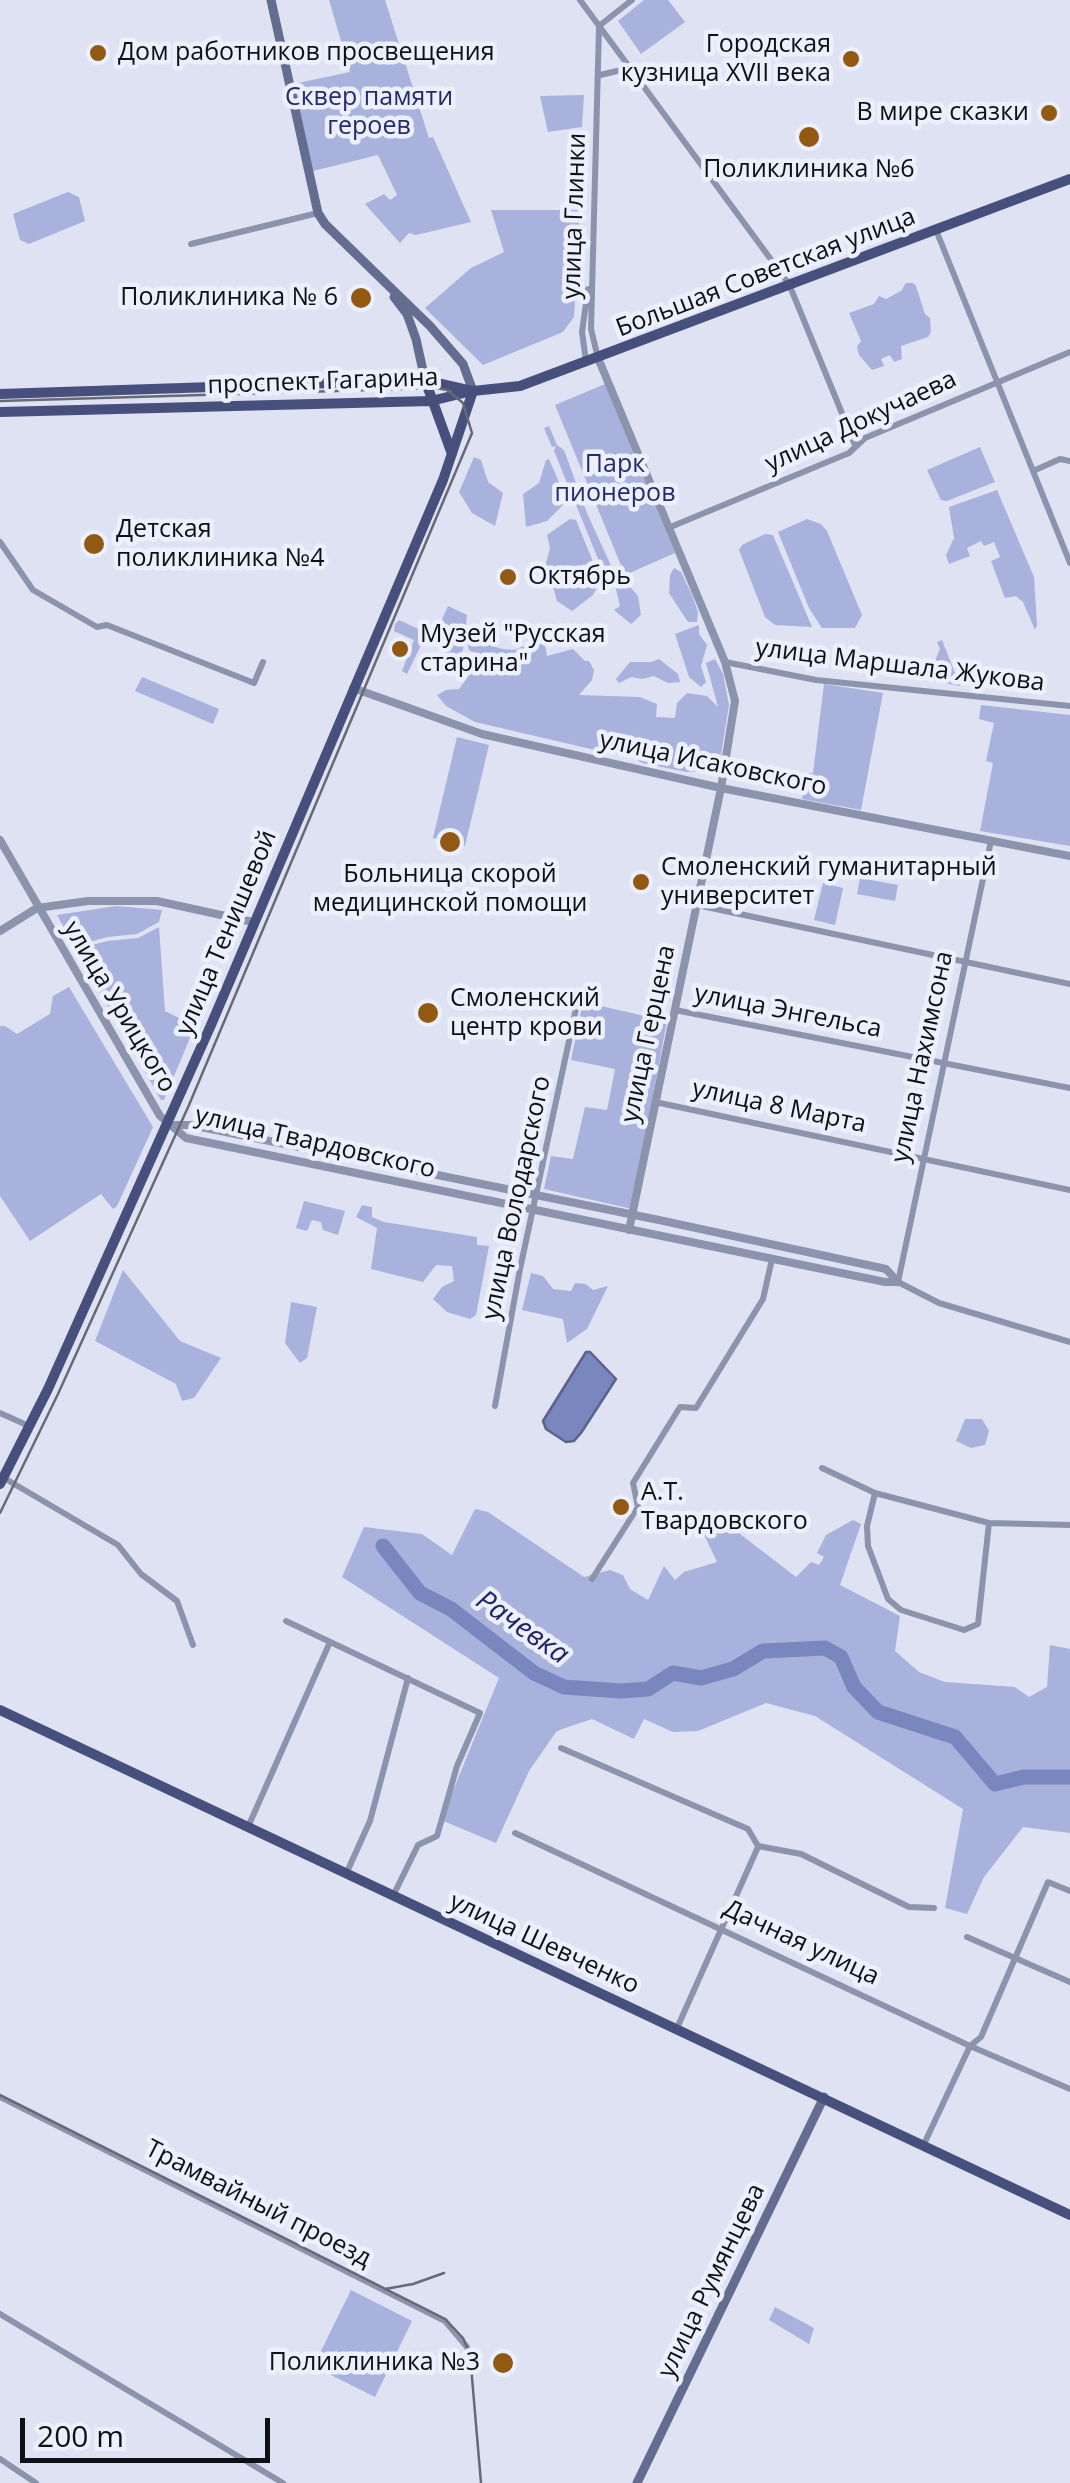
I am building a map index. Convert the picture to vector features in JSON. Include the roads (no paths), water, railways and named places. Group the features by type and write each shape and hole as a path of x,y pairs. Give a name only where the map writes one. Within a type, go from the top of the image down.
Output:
{"main road":[{"path":"272,0 318,212 324,224 430,326 463,364 473,391"},
{"name":"Большая Советская улица","path":"473,391 520,386 1070,178"},
{"path":"374,271 407,314 424,380 452,455"},
{"name":"проспект Гагарина","path":"0,394 424,380 473,391"},
{"name":"проспект Гагарина","path":"0,412 431,401 473,391"},
{"name":"улица Тенишевой","path":"2,1481 167,1125 452,455 473,391"},
{"name":"улица Шевченко","path":"0,1710 1070,2215"},
{"name":"улица Румянцева","path":"637,2483 824,2096"}],"street":[{"path":"580,0 789,284 855,445"},
{"path":"599,26 632,0"},
{"name":"улица Глинки","path":"592,360 599,26"},
{"path":"612,72 600,60 608,49 620,54"},
{"path":"612,72 622,64 620,54"},
{"path":"600,75 630,68"},
{"path":"191,244 318,212"},
{"path":"936,230 1070,563"},
{"name":"улица Докучаева","path":"668,528 849,453 865,438 1070,352"},
{"name":"улица Герцена","path":"592,360 725,662 735,710 629,1230"},
{"path":"1033,471 1060,459 1070,461"},
{"path":"0,542 33,590 97,627 107,625 254,683 264,662"},
{"name":"улица Маршала Жукова","path":"725,662 832,682 1070,706"},
{"name":"улица Исаковского","path":"354,688 482,734 721,788 1070,856"},
{"name":"улица Урицкого","path":"0,840 167,1125"},
{"name":"улица Нахимсона","path":"898,1282 991,841"},
{"name":"улица Урицкого","path":"38,908 88,901 157,900 253,922"},
{"path":"697,905 1070,984"},
{"path":"0,930 38,908"},
{"name":"улица Володарского","path":"496,1406 532,1211 578,999"},
{"name":"улица Энгельса","path":"675,1010 1070,1088"},
{"name":"улица 8 Марта","path":"655,1102 1070,1190"},
{"name":"улица Твардовского","path":"167,1125 191,1125 537,1194 886,1269 898,1282 939,1303 1070,1342"},
{"name":"улица Твардовского","path":"167,1125 186,1138 898,1282"},
{"path":"376,1178 380,1164"},
{"path":"592,1579 638,1507 633,1483 642,1468 680,1408 696,1408 763,1299 772,1259"},
{"path":"0,1412 29,1426"},
{"path":"822,1468 875,1493 989,1523 1070,1525"},
{"path":"2,1481 118,1546 142,1574 177,1602 193,1645"},
{"path":"875,1493 867,1526 868,1546 888,1599 901,1610 964,1630 978,1624 989,1523"},
{"path":"286,1621 480,1713 457,1766 437,1836 418,1846 393,1896"},
{"path":"247,1828 330,1642"},
{"path":"346,1874 370,1821 408,1678"},
{"path":"560,1748 748,1829 758,1846 800,1854 909,1907 934,1908"},
{"name":"Дачная улица","path":"515,1833 1070,2089"},
{"path":"678,2028 758,1846"},
{"path":"924,2144 970,2046 982,2036 1048,1882 1070,1891"},
{"path":"967,1938 1070,1982"},
{"name":"Трамвайный проезд","path":"0,2097 445,2321 466,2347 473,2370"},
{"path":"0,2314 283,2483"},
{"path":"0,2459 36,2483"}],"waterway":[{"name":"Рачевка","path":"383,1546 420,1593 451,1609 534,1673 564,1687 648,1689 673,1673 701,1678 733,1669 763,1651 825,1648 841,1657 854,1687 878,1712 955,1737 995,1784 1024,1777 1070,1777"}],"tram line":[{"path":"0,401 436,388 447,390 463,403 472,433 189,1105 0,1513"},
{"path":"0,2095 445,2319 463,2338 470,2354 481,2483"},
{"path":"385,2289 444,2273"}],"place":[{"name":"Дом работников просвещения","path":"98,53"},
{"name":"Городская кузница XVII века","path":"851,59"},
{"name":"В мире сказки","path":"1049,113"},
{"name":"Поликлиника №6","path":"809,137"},
{"name":"Поликлиника № 6","path":"361,298"},
{"name":"Детская поликлиника №4","path":"94,544"},
{"name":"Октябрь","path":"508,577"},
{"name":"Музей \"Русская старина\"","path":"400,649"},
{"name":"Больница скорой медицинской помощи","path":"450,842"},
{"name":"Смоленский гуманитарный университет","path":"641,882"},
{"name":"Смоленский центр крови","path":"428,1013"},
{"name":"А.Т. Твардовского","path":"621,1507"},
{"name":"Поликлиника №3","path":"503,2363"}],"park label":[{"name":"Сквер памяти героев","path":"369,112"},
{"name":"Парк пионеров","path":"615,480"}]}
